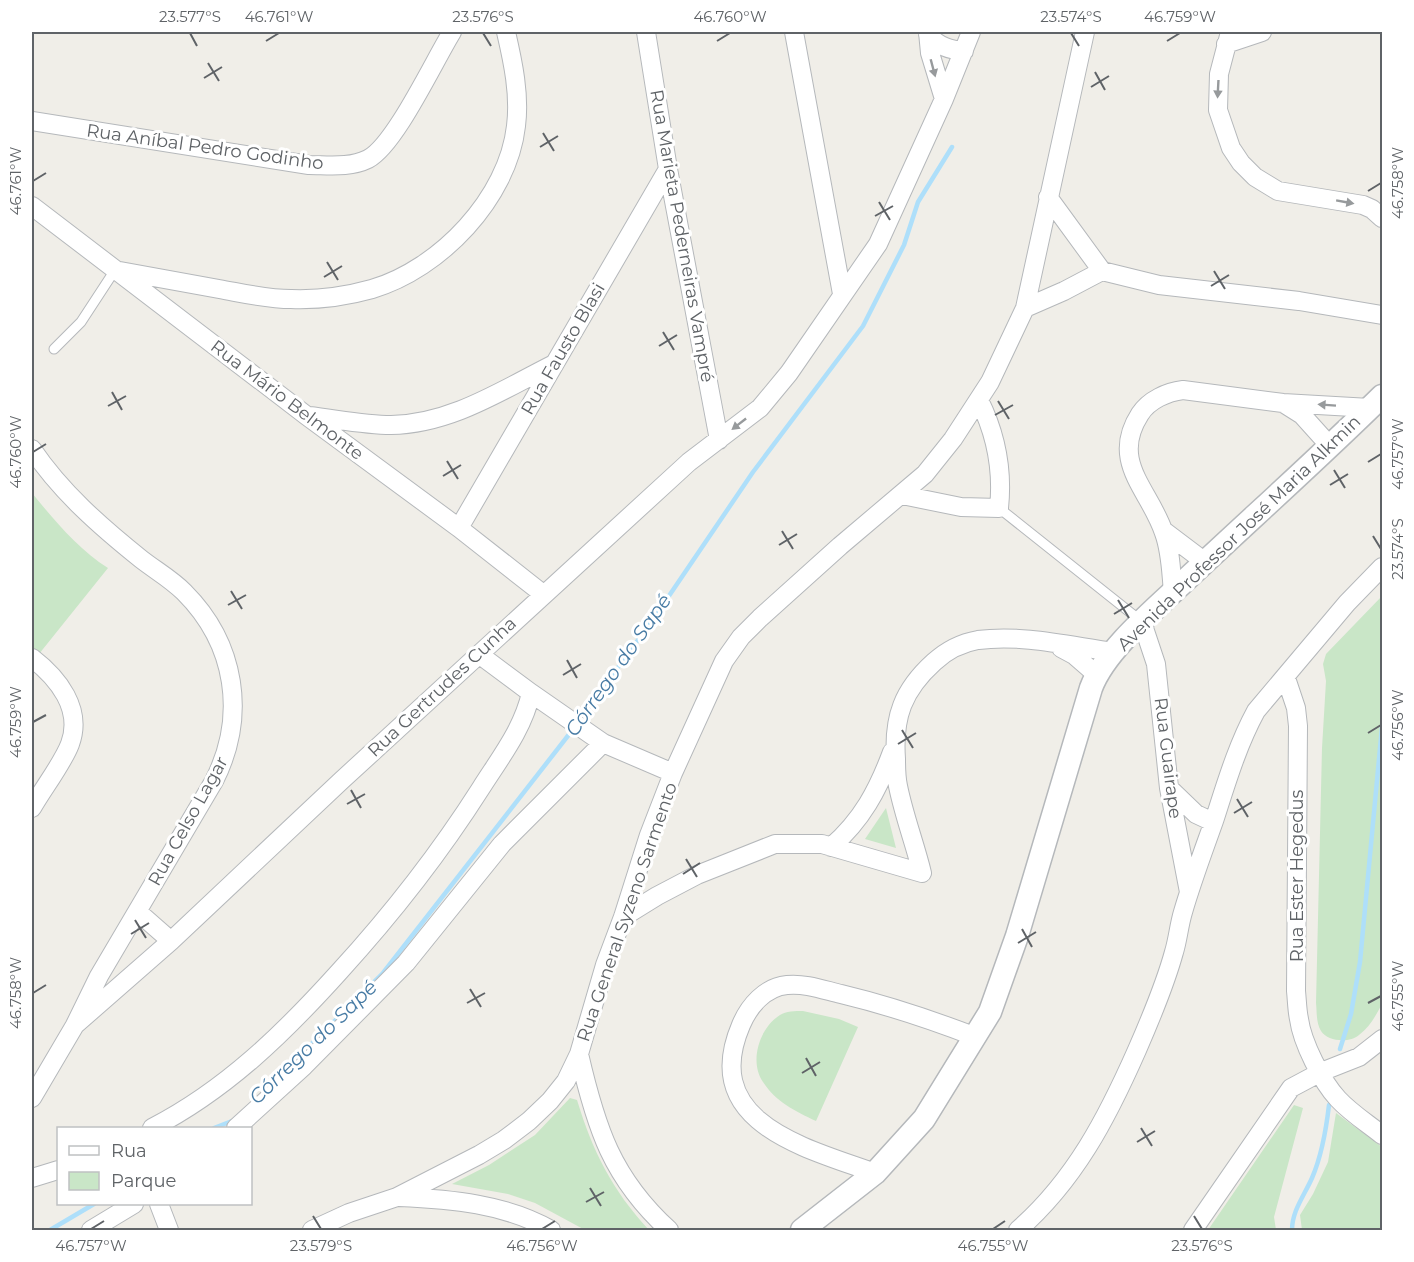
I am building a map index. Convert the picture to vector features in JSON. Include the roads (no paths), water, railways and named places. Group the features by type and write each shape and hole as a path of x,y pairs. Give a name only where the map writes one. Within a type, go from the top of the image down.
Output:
{"street":[{"name":"Rua Aníbal Pedro Godinho","path":"32,121 309,165 355,164 370,159 387,144 452,32"},
{"path":"115,270 290,299 315,298 373,288 408,273 448,245 468,226 491,195 508,161 516,128 518,100 506,32"},
{"name":"Rua Marieta Pederneiras Vampré","path":"646,32 668,169 719,440"},
{"path":"794,32 842,294"},
{"name":"Rua Gertrudes Cunha","path":"75,1024 171,941 543,594 689,462 760,408 789,374 878,244 944,99 971,32"},
{"name":"Rua General Syzeno Sarmento","path":"312,1230 349,1213 397,1197 479,1155 513,1134 550,1101 566,1081 579,1054 605,965 649,835 724,661 741,637 831,554 925,474 953,439 990,382 1025,308 1084,32"},
{"path":"1262,32 1228,38 1219,74 1218,110 1231,148 1240,163 1255,177 1278,191 1363,205 1383,218"},
{"path":"928,33 941,46 964,51"},
{"path":"928,33 930,53 944,99"},
{"name":"Rua Fausto Blasi","path":"459,528 668,169"},
{"path":"1048,197 1102,271 1160,285 1299,301 1383,315"},
{"name":"Rua Mário Belmonte","path":"32,206 543,594"},
{"path":"1025,308 1102,271"},
{"path":"307,416 390,425 434,420 464,410 554,364"},
{"path":"1173,592 1169,552 1164,531 1137,482 1128,459 1128,443 1133,424 1143,409 1163,395 1183,390 1283,403 1376,402"},
{"path":"902,495 961,507 999,508 1001,483 995,446 979,399"},
{"name":"Avenida Professor José Maria Alkmin","path":"802,1230 875,1173 924,1119 990,1012 1012,952 1097,675 1114,651 1142,622 1376,402"},
{"path":"1283,403 1302,415 1329,446"},
{"name":"Rua Celso Lagar","path":"32,450 51,475 84,510 184,592 208,622 227,662 232,689 233,714 230,742 224,762 99,976 75,1024 32,1098"},
{"path":"1164,531 1205,562"},
{"path":"1018,1230 1042,1209 1071,1173 1101,1126 1152,1015 1213,822 1246,730 1256,711 1347,603 1383,567"},
{"name":"Rua Guairape","path":"1142,622 1156,664 1169,788 1189,894"},
{"path":"623,917 697,875 775,844 822,844 922,873 897,784 895,745 896,728 904,698 918,676 944,653 976,640 998,639 1051,643 1114,651"},
{"path":"1051,643 1074,655 1097,675"},
{"path":"480,655 597,739 674,773"},
{"path":"32,658 48,670 60,684 69,701 73,730 69,746 32,808"},
{"name":"Rua Ester Hegedus","path":"1286,678 1296,708 1298,726 1296,979 1302,1031 1321,1072 1337,1098 1350,1111 1383,1135"},
{"path":"154,1127 202,1098 251,1061 302,1013 380,928 450,837 515,735 528,708 531,693"},
{"path":"237,1127 304,1066 406,963 502,844 597,739"},
{"path":"831,847 850,830 874,795 895,745"},
{"path":"1169,788 1196,814 1213,822"},
{"path":"138,912 171,941"},
{"path":"875,1173 785,1138 764,1126 751,1114 741,1100 732,1068 736,1039 748,1012 758,999 772,989 785,985 811,986 878,1003 976,1037"},
{"path":"1193,1230 1291,1088 1321,1072 1359,1057 1383,1039"},
{"path":"579,1054 589,1096 610,1155 621,1176 634,1193 669,1230"},
{"path":"32,1178 57,1170"},
{"path":"397,1197 456,1201 487,1207 515,1215 551,1230"},
{"path":"92,1230 131,1205"},
{"path":"160,1205 169,1230"}],"lane":[{"path":"54,349 81,322 115,270"},
{"path":"999,508 1142,622"}],"waterway":[{"name":"Córrego do Sapé","path":"579,721 654,618 753,472 863,326 904,245 918,202 952,147"},
{"path":"1340,1049 1351,1014 1360,962 1382,727"},
{"name":"Córrego do Sapé","path":"267,1088 383,973 574,728"},
{"path":"1292,1230 1296,1210 1318,1161 1329,1105"},
{"name":"Córrego do Sapé","path":"217,1127 232,1121"},
{"name":"Córrego do Sapé","path":"50,1230 92,1205"}]}
